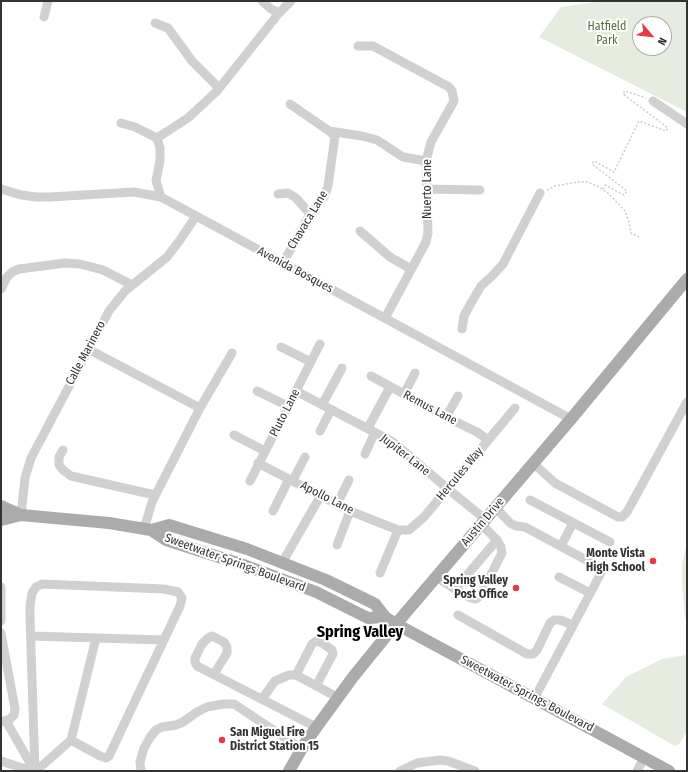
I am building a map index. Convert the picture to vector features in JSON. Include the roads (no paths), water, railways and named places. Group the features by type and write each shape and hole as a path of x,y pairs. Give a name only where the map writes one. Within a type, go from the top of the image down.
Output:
{"main road":[{"name":"Austin Drive","path":"289,771 316,727 337,697 396,624 571,419 687,279"},
{"name":"Sweetwater Springs Boulevard","path":"1,506 21,515 109,523 148,529 168,525 247,549 326,580 375,604 385,617 396,624 668,771"},
{"name":"Sweetwater Springs Boulevard","path":"1,520 21,515"},
{"name":"Sweetwater Springs Boulevard","path":"148,529 166,540 244,565 316,592 368,618 385,617"},
{"path":"244,565 259,563 273,569 280,569 282,563"}],"street":[{"path":"44,17 48,1"},
{"path":"262,1 271,9 279,13"},
{"path":"157,138 188,118 219,88 279,13 291,1"},
{"path":"155,23 168,28 192,61 219,88"},
{"name":"Nuerto Lane","path":"358,46 373,46 449,86 452,90 454,101 431,142 426,161 428,233 426,242 385,318"},
{"path":"653,101 687,124"},
{"path":"290,104 329,131 377,140 403,157 426,161"},
{"path":"121,123 135,127 157,138 160,148 160,160 156,182 161,197"},
{"name":"Chavaca Lane","path":"283,263 310,214 324,197 328,186 335,136 329,131"},
{"name":"Avenida Bosques","path":"1,189 21,195 36,197 134,192 161,197 571,419"},
{"path":"427,189 480,190"},
{"path":"278,194 288,193 296,198 310,214"},
{"path":"462,329 464,316 474,297 481,286 503,264 540,193"},
{"name":"Calle Marinero","path":"21,515 26,478 31,458 109,311 125,291 167,257 196,216"},
{"path":"360,231 390,257 411,269"},
{"path":"1,289 7,277 12,272 19,269 65,263 80,264 103,270 132,285"},
{"name":"Pluto Lane","path":"250,481 320,344"},
{"path":"281,347 311,362"},
{"path":"88,349 200,408"},
{"path":"148,529 152,502 155,495 200,408 232,353"},
{"path":"322,405 342,368"},
{"path":"404,394 415,373"},
{"name":"Remus Lane","path":"371,376 446,417 478,432 488,440"},
{"path":"365,454 372,430 390,387"},
{"path":"257,391 288,406"},
{"name":"Jupiter Lane","path":"296,391 393,442 483,521 497,540"},
{"path":"446,417 458,396"},
{"path":"533,463 555,483 618,518 622,517 627,512 687,402"},
{"name":"Hercules Way","path":"398,530 408,530 424,517 515,408"},
{"path":"320,431 331,410"},
{"path":"234,435 265,451"},
{"path":"63,450 59,457 59,465 71,476 155,495"},
{"path":"272,511 305,457"},
{"name":"Apollo Lane","path":"258,463 350,511 398,530"},
{"path":"337,504 349,480"},
{"path":"282,563 321,495"},
{"path":"530,500 610,542"},
{"path":"495,507 510,523 516,526 525,527 601,568 601,573 534,699"},
{"path":"336,545 350,511"},
{"path":"561,546 573,523"},
{"path":"380,573 398,530"},
{"path":"436,576 455,589 471,598 476,599 480,596 502,553 501,547 497,540 455,589"},
{"path":"559,577 590,593"},
{"path":"34,771 30,606 32,593 36,587 42,584 164,589 178,592 182,598 180,606 109,756 106,758 100,756 71,740"},
{"path":"1,587 1,622"},
{"path":"458,615 527,654 533,654 537,650 550,623 554,620 560,620 573,625"},
{"path":"1,633 15,709 10,720 4,722 34,771"},
{"path":"31,636 164,640"},
{"path":"34,771 71,740 96,638"},
{"path":"296,675 312,644 316,641 322,643 332,650 333,654 316,686"},
{"path":"214,674 316,727"},
{"path":"262,699 276,681 289,675 296,675 337,697"},
{"path":"141,771 140,762 144,748 156,730 183,722 207,706 234,704 302,749"},
{"path":"637,771 644,758"},
{"path":"400,771 417,763 440,760 448,761 475,771"},
{"path":"1,761 34,771"}],"place":[{"name":"Monte Vista High School","path":"653,561"},
{"name":"Spring Valley Post Office","path":"516,588"},
{"name":"San Miguel Fire District Station 15","path":"222,740"}],"district":[{"name":"Spring Valley","path":"360,633"}],"park label":[{"name":"Hatfield Park","path":"607,34"}]}
